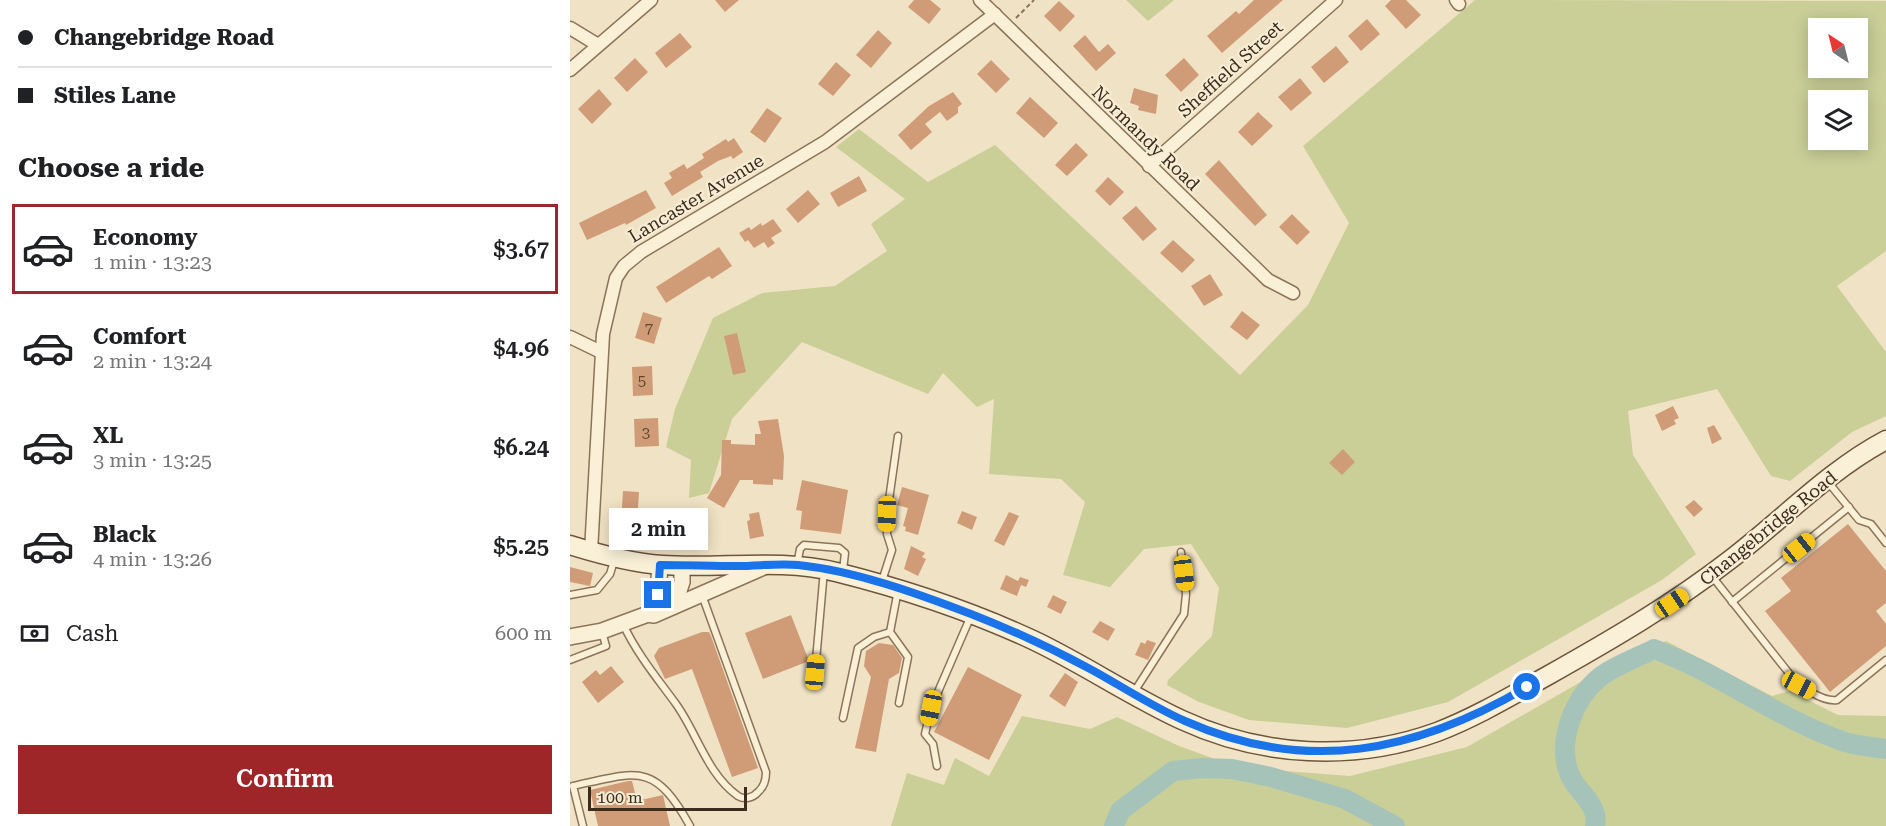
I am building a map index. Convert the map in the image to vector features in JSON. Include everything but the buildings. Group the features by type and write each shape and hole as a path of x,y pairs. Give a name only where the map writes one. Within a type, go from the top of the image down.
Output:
{"main road":[{"name":"Changebridge Road","path":"570,545 591,552 660,565 797,565 843,574 972,614 1034,641 1210,731 1266,747 1324,752 1379,747 1437,731 1497,705 1643,622 1711,575 1852,460 1886,440"}],"street":[{"path":"570,70 651,0"},
{"name":"Normandy Road","path":"980,0 1268,280 1293,293"},
{"name":"Sheffield Street","path":"1149,166 1336,0"},
{"name":"Lancaster Avenue","path":"591,552 601,352 616,278 630,260 825,142 995,14"},
{"path":"570,28 598,45"},
{"path":"570,337 601,352"},
{"path":"648,614 658,595 660,565"},
{"path":"674,606 682,582 682,565"},
{"path":"570,637 602,631 648,614 654,615 767,566"}],"lane":[{"path":"898,436 887,514 887,534 892,550 890,632 908,657 899,703"},
{"path":"1827,481 1858,520 1871,524 1886,543"},
{"path":"1732,602 1848,507"},
{"path":"797,565 800,549 804,544 839,548 845,553 843,574"},
{"path":"1133,693 1184,614 1186,594 1181,552"},
{"path":"570,595 597,590 610,574 616,557"},
{"path":"815,672 824,570"},
{"path":"1711,575 1799,685 1829,701 1837,700 1886,660"},
{"path":"623,623 634,646 677,705 703,753 725,783 738,796 745,799 760,791 766,780 765,772 702,595"},
{"path":"937,766 933,744 926,734 931,708 972,614"},
{"path":"570,660 606,646 602,631"},
{"path":"843,718 858,648 874,637 890,632"},
{"path":"583,826 573,786 630,773 646,776 661,786 690,826"}],"path":[{"path":"1008,27 1034,0"}],"green space":[{"path":"1126,0 1174,0 1148,21"},
{"path":"1475,0 1886,1 1886,251 1837,286 1886,352 1886,416 1852,432 1790,481 1771,476 1717,389 1628,411 1633,455 1696,554 1662,580 1448,702 1347,728 1249,720 1199,702 1167,685 1168,680 1212,636 1219,588 1191,544 1144,549 1110,587 1063,575 1085,502 1061,479 989,474 994,399 977,407 943,373 928,394 802,342 732,419 709,493 689,498 691,460 666,447 675,409 713,318 762,293 835,286 887,251 871,224 905,199 836,147 859,129 928,182 995,145 1240,375 1308,305 1349,223 1303,146"},
{"path":"1654,640 1650,648 1666,641 1772,696 1790,691 1838,715 1886,716 1886,826 891,826 907,773 944,785 955,758 989,776 1022,716 1090,729 1117,717 1179,746 1237,767 1350,776 1467,747"}],"waterway":[{"path":"1595,826 1596,818 1591,804 1569,773 1565,747 1570,720 1582,696 1600,677 1619,665 1654,649 1679,659 1820,732 1850,743 1886,749"},
{"path":"1114,826 1120,811 1173,771 1203,768 1232,769 1271,777 1345,799 1395,826"}],"route":[{"path":"658,595 660,565 797,565 869,581 972,614 1034,641 1184,720 1210,731 1266,747 1324,752 1353,751 1410,740 1471,718 1527,687"}]}
